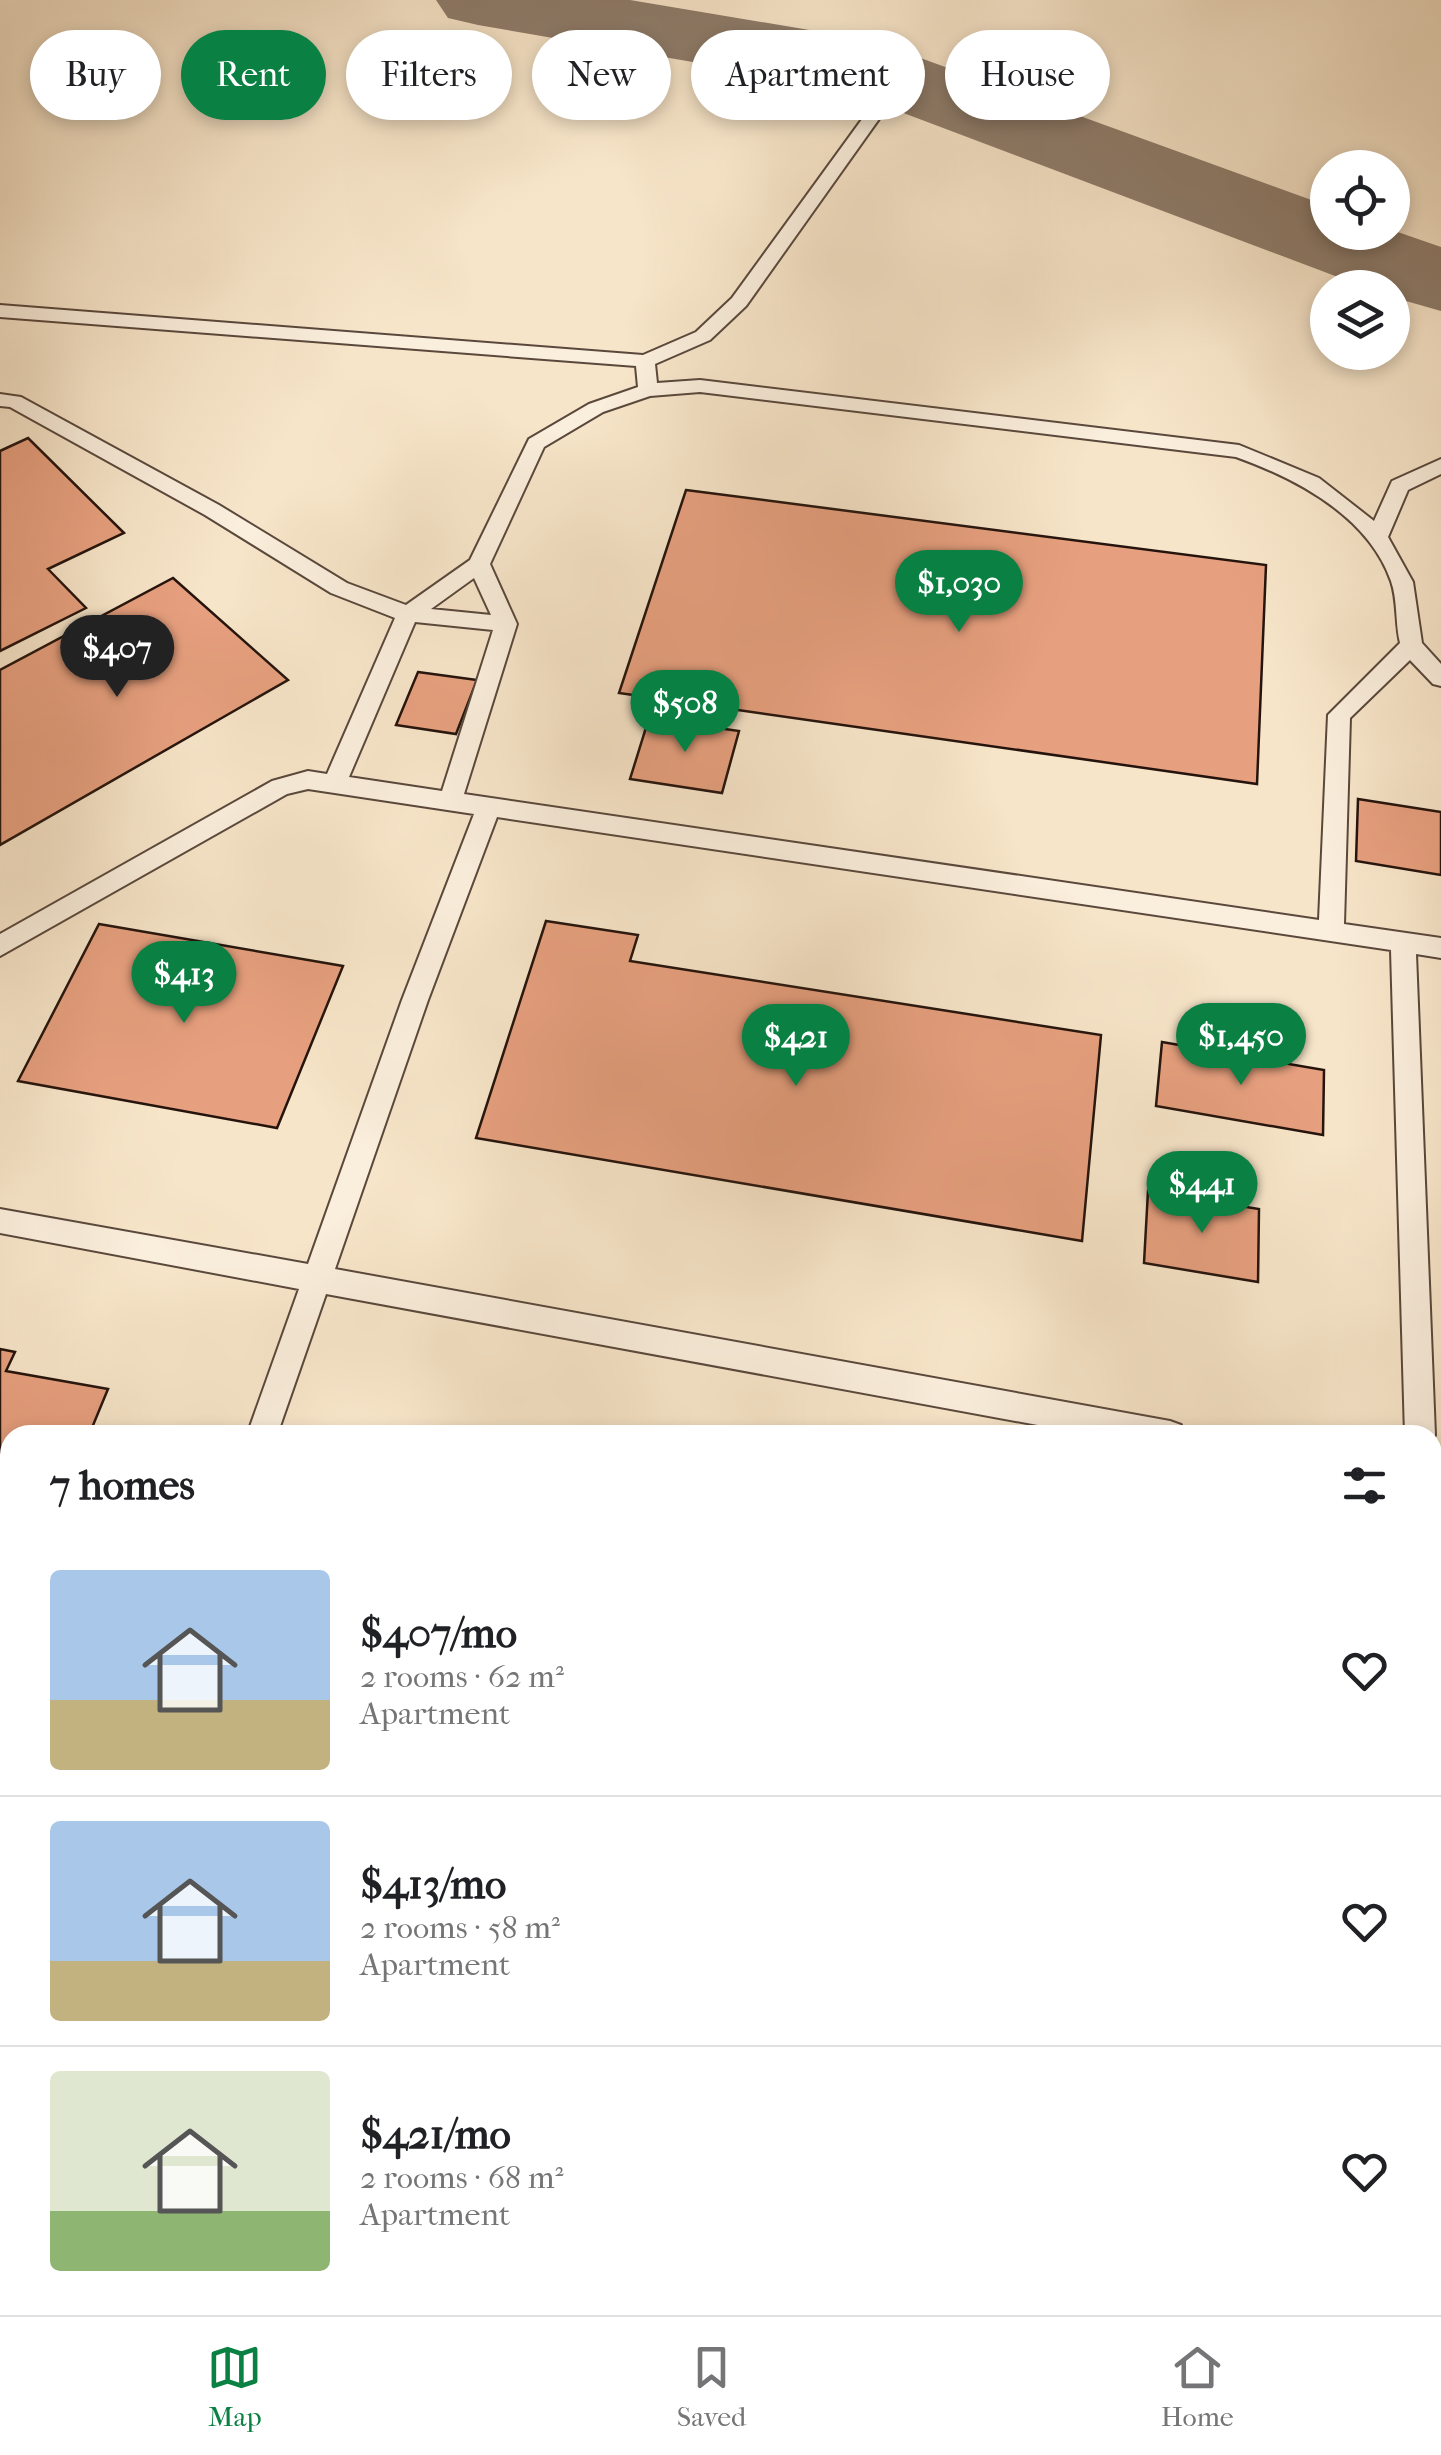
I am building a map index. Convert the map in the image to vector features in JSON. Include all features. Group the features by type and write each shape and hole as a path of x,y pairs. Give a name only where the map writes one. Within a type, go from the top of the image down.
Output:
{"lane":[{"path":"0,311 645,361 704,336 738,302 870,120"},
{"path":"645,361 648,390"},
{"path":"334,784 408,614 479,564 536,442 596,408 648,390 700,386 1238,450 1279,463 1340,504 1377,538 1402,581 1412,645 1441,678"},
{"path":"0,400 14,401 212,510 339,588 408,614 506,624"},
{"path":"1377,538 1399,486 1441,466"},
{"path":"450,802 506,624 479,564"},
{"path":"1331,934 1339,715 1412,645"},
{"path":"0,946 280,786 308,780 1441,948"},
{"path":"266,1425 414,1000 488,808"},
{"path":"1403,943 1420,1425"},
{"path":"0,1221 1116,1425"}],"building":[{"path":"28,438 124,533 48,569 86,608 0,651 0,451"},
{"path":"686,490 1266,565 1257,784 619,693"},
{"path":"173,578 288,680 0,845 0,670"},
{"path":"418,672 477,680 456,734 396,725"},
{"path":"649,718 739,731 722,793 630,779"},
{"path":"1358,799 1441,812 1441,875 1356,861"},
{"path":"546,921 638,935 630,961 1101,1035 1082,1241 476,1138"},
{"path":"99,924 343,966 277,1128 18,1081"},
{"path":"1162,1042 1324,1070 1323,1135 1156,1106"},
{"path":"1148,1191 1259,1209 1258,1282 1144,1263"},
{"path":"0,1349 15,1352 6,1371 108,1389 93,1425 0,1425"}],"taxiway":[{"path":"478,0 851,63 1441,281"}]}
